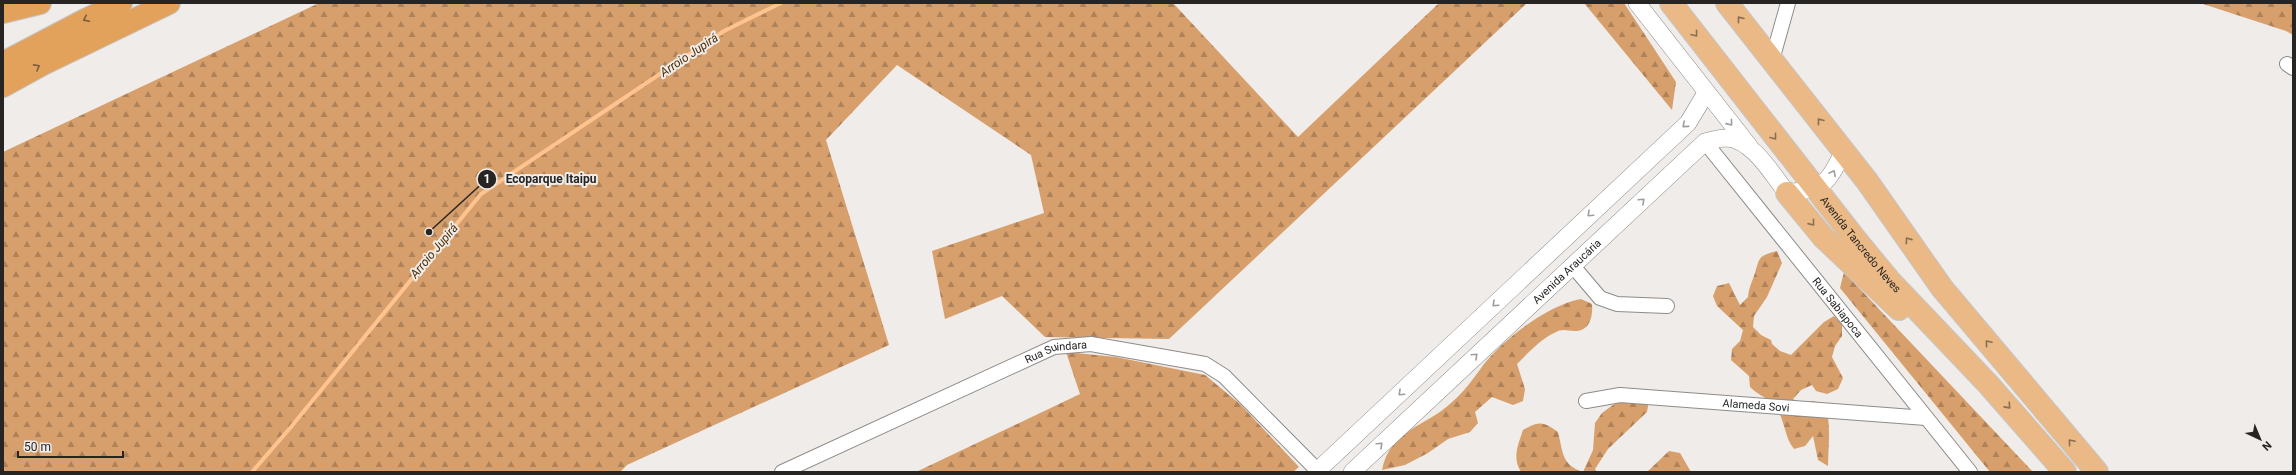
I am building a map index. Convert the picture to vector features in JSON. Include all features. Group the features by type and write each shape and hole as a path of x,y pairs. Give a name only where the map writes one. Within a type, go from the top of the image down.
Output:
{"highway":[{"path":"3,11 40,3"},
{"path":"3,63 121,3"},
{"path":"3,86 50,60 169,3"}],"main road":[{"name":"Avenida Tancredo Neves","path":"1671,3 1815,189 1889,280 1988,384 2065,472"},
{"path":"1727,3 1844,151 1942,288 2097,472"},
{"path":"1787,193 1823,237 1888,300 1988,384"}],"street":[{"path":"3,11 20,3"},
{"path":"1637,3 1706,93 1787,193 1815,189 1829,180 1844,151"},
{"path":"1772,60 1788,3"},
{"path":"1316,470 1688,123 1706,93"},
{"path":"1705,142 1727,138 1736,140 1755,152"},
{"name":"Avenida Araucária","path":"1352,472 1705,142"},
{"name":"Rua Sabiapoca","path":"1705,142 1970,472"},
{"path":"1572,265 1600,298 1618,304 1667,306"},
{"name":"Rua Suindara","path":"782,472 1054,347 1091,344 1205,364 1224,376 1316,470"},
{"name":"Alameda Sovi","path":"1586,401 1620,395 1926,418"}],"green space":[{"path":"319,3 1173,3 1298,137 1439,3 1527,3 1169,339 1045,337 1002,296 945,319 932,251 1044,213 1031,155 897,65 826,140 889,345 627,465 620,472 3,472 3,152"},
{"path":"1584,3 1624,3 1676,82 1672,110"},
{"path":"2200,3 2293,3 2293,35 2286,31"},
{"path":"1777,251 1782,263 1767,297 1754,316 1753,327 1761,335 1771,340 1772,344 1780,351 1791,355 1824,322 1834,316 1842,324 1842,336 1835,346 1832,357 1843,378 1838,389 1827,394 1816,391 1812,385 1801,390 1793,399 1802,404 1813,401 1824,404 1829,426 1828,466 1818,460 1813,436 1805,446 1794,449 1788,439 1781,417 1775,406 1750,387 1749,376 1731,360 1732,349 1740,341 1743,330 1717,306 1713,296 1717,286 1729,283 1740,305 1748,297 1759,260 1767,254"},
{"path":"1844,272 2033,472 1990,472 1840,288"},
{"path":"1581,299 1592,304 1591,318 1587,326 1575,331 1557,331 1534,347 1517,364 1525,389 1523,401 1513,405 1492,397 1475,412 1478,423 1470,432 1448,439 1428,453 1405,465 1382,470 1386,457 1392,446 1410,430 1441,411 1456,399 1469,385 1484,364 1503,344 1541,315 1568,302"},
{"path":"1066,352 1116,357 1205,375 1240,404 1299,467 1293,472 916,472 1080,394"},
{"path":"1649,400 1647,412 1608,449 1595,469 1597,472 1583,472 1593,450 1595,423 1602,413 1617,402"},
{"path":"1537,424 1545,424 1553,428 1558,432 1562,451 1567,461 1576,469 1583,472 1521,472 1518,467 1516,457 1523,430"},
{"path":"1669,451 1680,453 1691,472 1647,472"}],"waterway":[{"name":"Arroio Jupirá","path":"252,472 291,427 481,194 724,31 781,3"}],"place":[{"name":"Ecoparque Itaipu","path":"429,232"}]}
